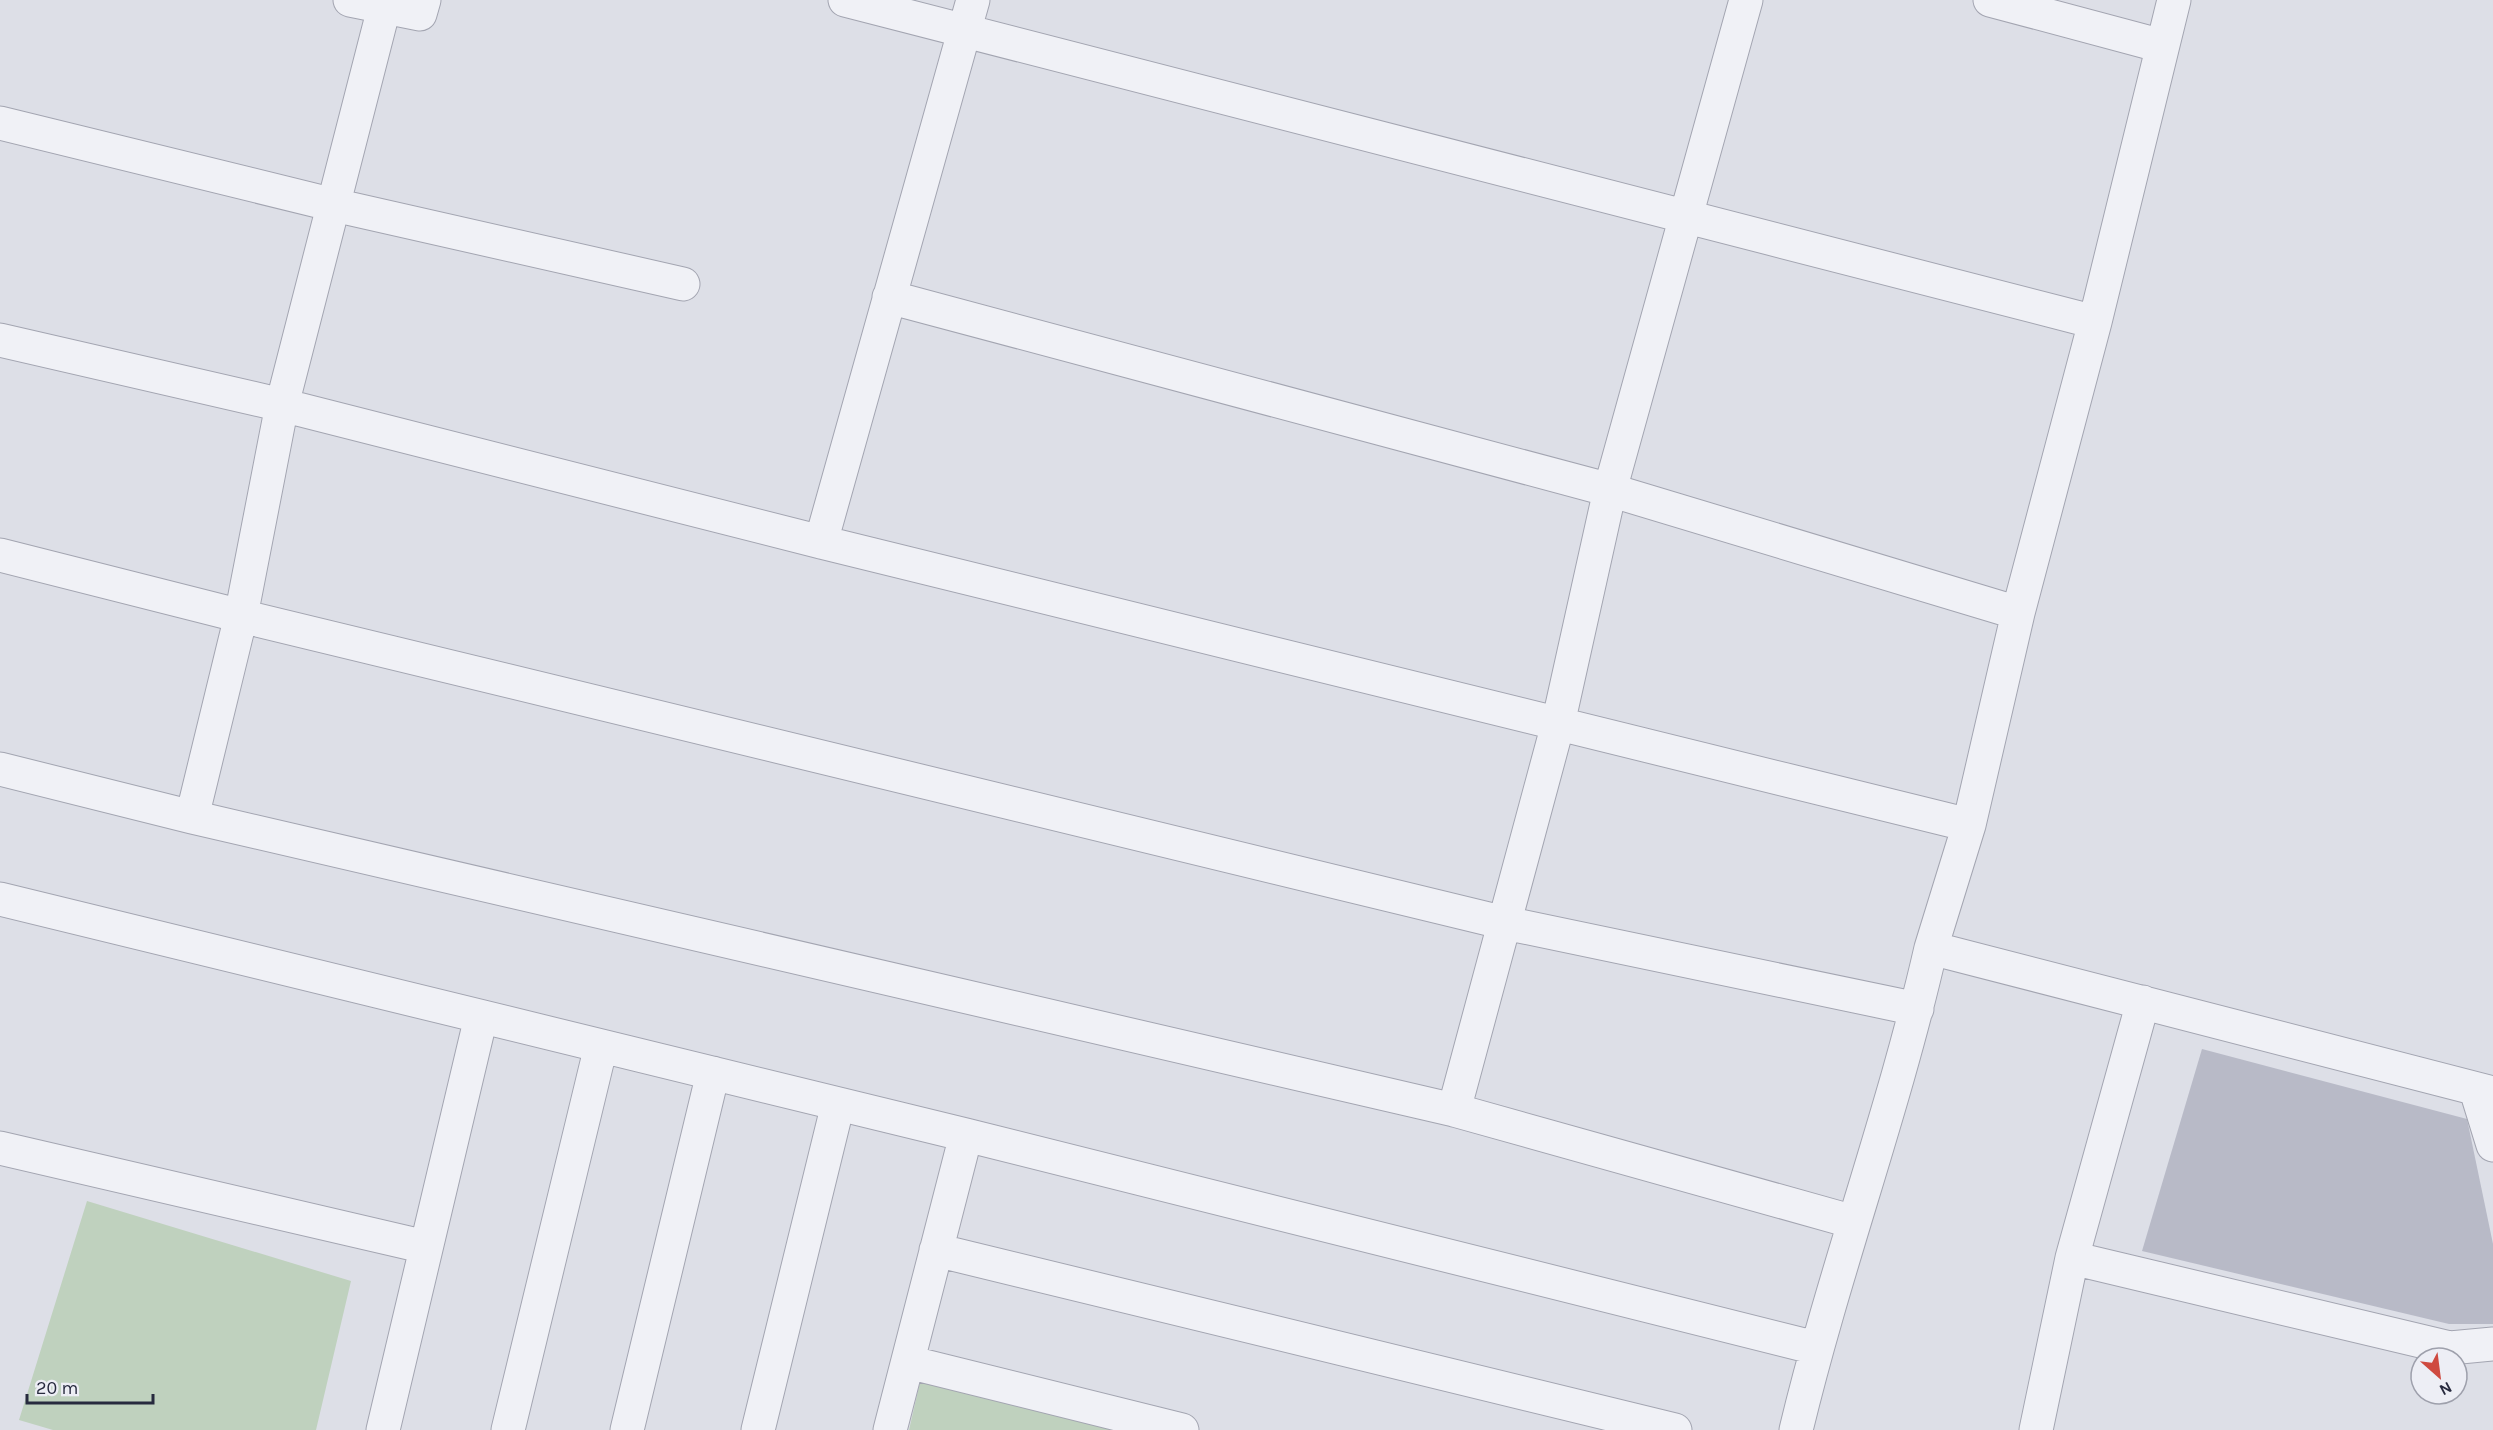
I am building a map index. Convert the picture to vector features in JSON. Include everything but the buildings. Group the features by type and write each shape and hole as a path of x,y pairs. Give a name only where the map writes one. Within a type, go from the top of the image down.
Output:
{"street":[{"path":"350,0 420,14 424,0"},
{"path":"845,0 2095,322"},
{"path":"821,542 973,0"},
{"path":"1454,1110 1558,724 1610,490 1746,0"},
{"path":"1990,0 2162,46"},
{"path":"1796,1430 1816,1348 1917,1009 1931,948 1969,825 2018,613 2095,322 2174,0"},
{"path":"192,817 241,616 282,405 384,8"},
{"path":"0,123 334,205 683,284"},
{"path":"889,297 1610,490 2018,613"},
{"path":"0,340 282,405 821,542 1969,825"},
{"path":"0,555 241,616 1505,923 1917,1009"},
{"path":"0,769 192,817 1454,1110 1854,1222"},
{"path":"0,899 966,1135 1816,1348"},
{"path":"1931,948 2484,1092 2493,1145"},
{"path":"2036,1430 2072,1258 2144,1002"},
{"path":"383,1430 481,1017"},
{"path":"508,1430 601,1046"},
{"path":"627,1430 713,1073"},
{"path":"758,1430 838,1104"},
{"path":"890,1430 966,1135"},
{"path":"0,1148 426,1247"},
{"path":"936,1250 1675,1430"},
{"path":"2072,1258 2450,1348 2493,1344"},
{"path":"908,1362 1182,1430"}],"green space":[{"path":"87,1201 351,1281 316,1430 53,1430 19,1420"},
{"path":"920,1382 1133,1430 909,1430"}]}
